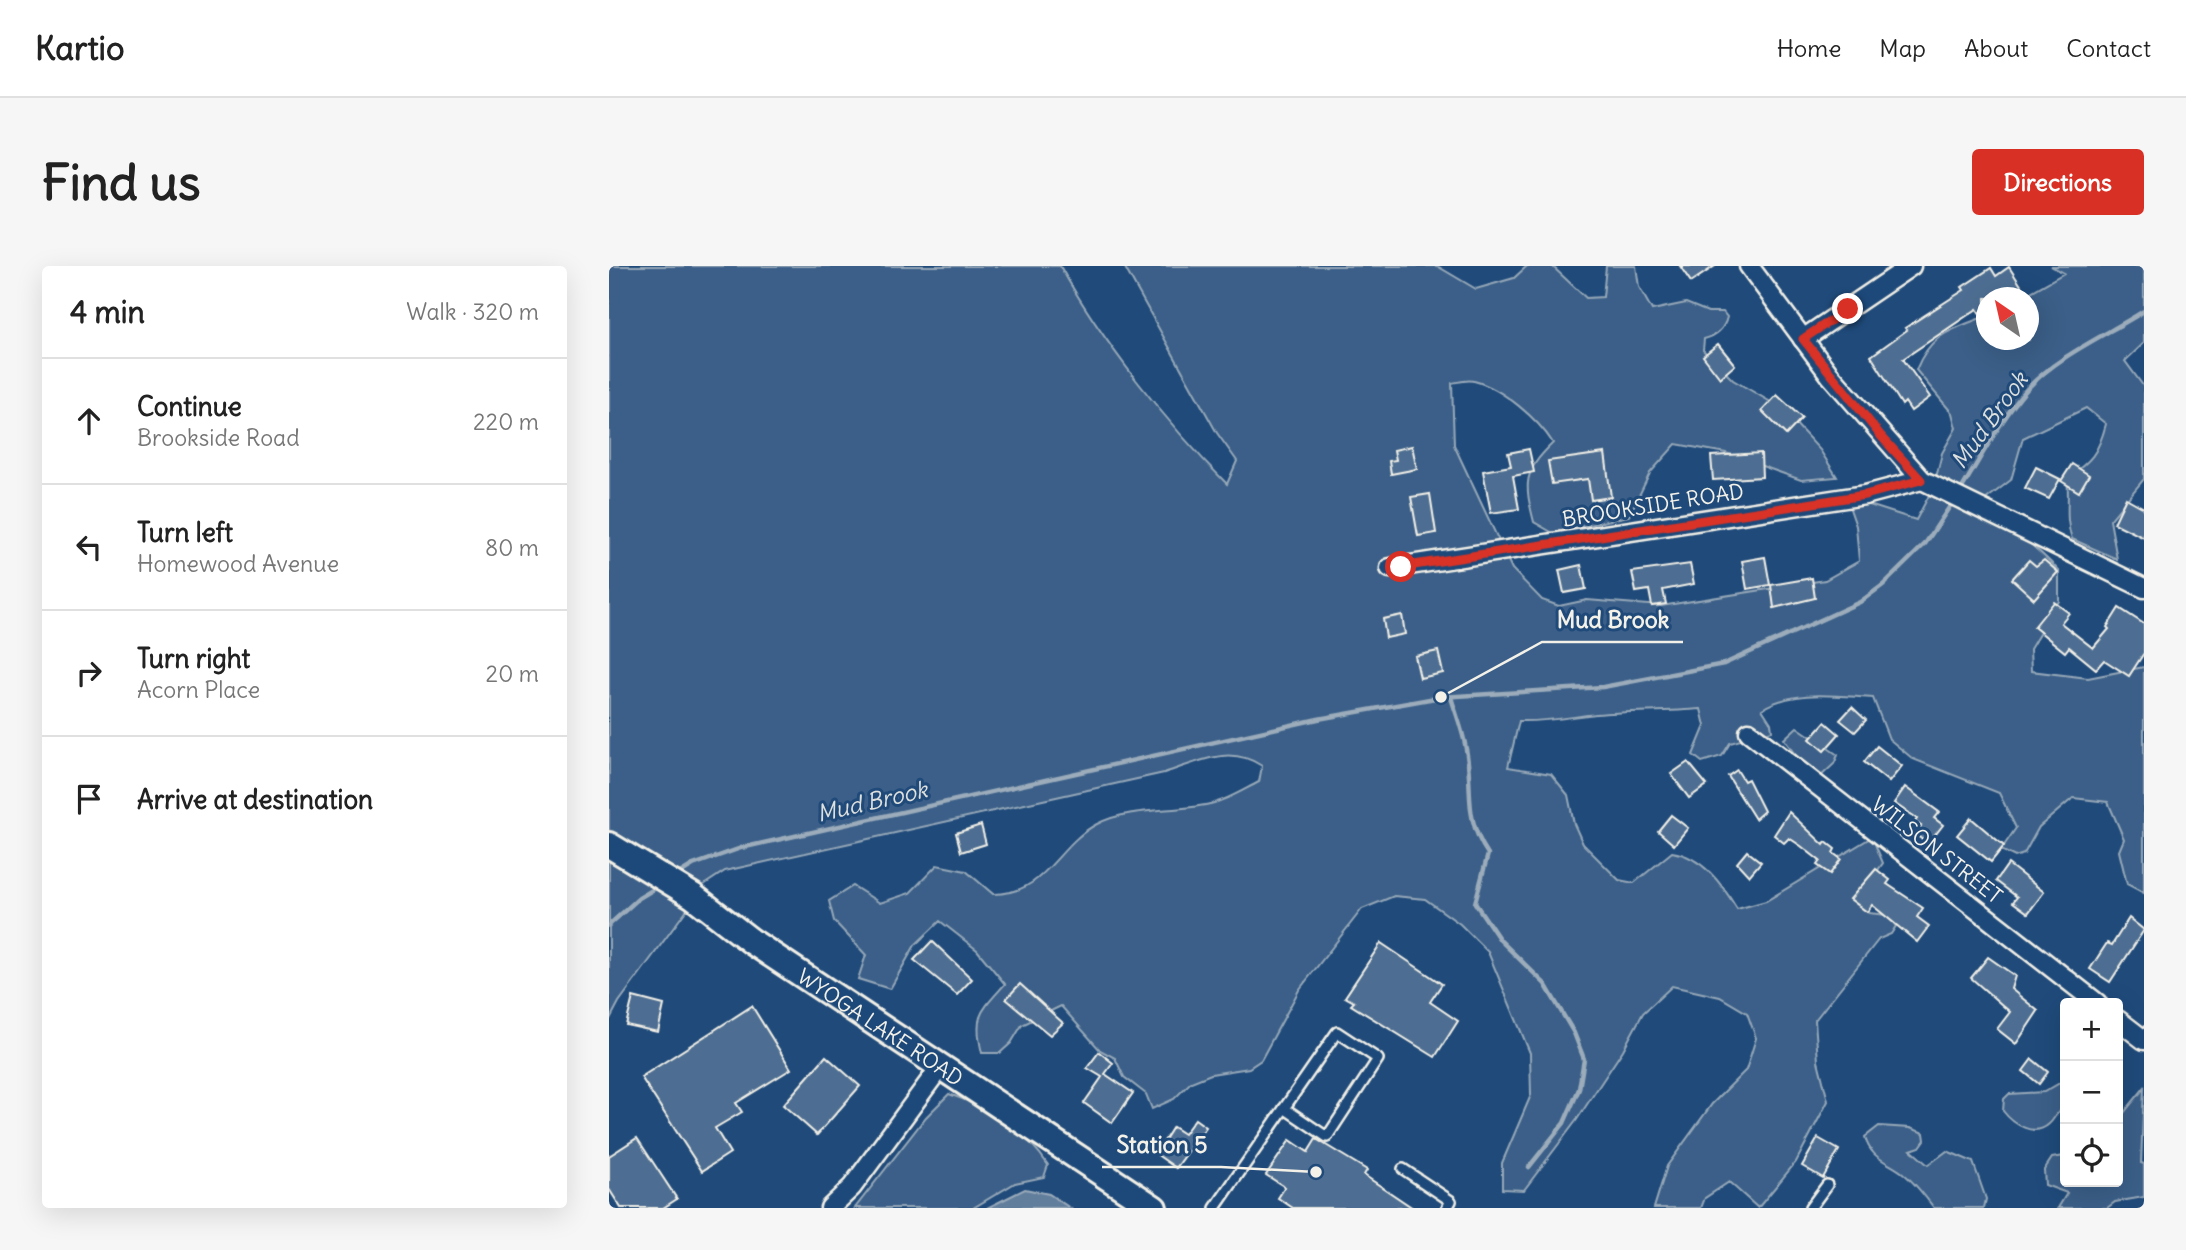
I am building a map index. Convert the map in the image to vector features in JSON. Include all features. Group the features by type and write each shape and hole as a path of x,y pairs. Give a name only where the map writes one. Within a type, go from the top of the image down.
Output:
{"street":[{"path":"1749,266 1803,339 1881,436 1928,483 2144,588"},
{"path":"1803,339 1911,266"},
{"name":"BROOKSIDE ROAD","path":"1390,568 1928,483"},
{"name":"WILSON STREET","path":"1749,732 2091,998"},
{"name":"WYOGA LAKE ROAD","path":"619,852 693,896 751,941 1154,1208"},
{"path":"2123,1024 2144,1040"},
{"path":"829,1208 852,1187 941,1066"}],"lane":[{"path":"1215,1208 1284,1108 1337,1032 1378,1059 1327,1137 1284,1108"},
{"path":"1403,1169 1451,1202 1447,1208"},
{"path":"1810,1208 1827,1185"}],"shaded area":[{"path":"609,266 1060,266 1095,323 1136,380 1181,435 1227,484 1237,461 1217,433 1124,266 1437,266 1476,289 1514,278 1527,266 1552,266 1586,298 1603,297 1606,266 1636,266 1639,287 1652,310 1686,303 1708,312 1723,312 1727,317 1724,326 1716,334 1704,339 1703,350 1733,380 1769,401 1793,421 1820,450 1837,477 1801,480 1726,453 1676,444 1650,473 1629,516 1553,533 1534,522 1528,488 1531,470 1553,443 1529,415 1507,397 1485,385 1469,380 1452,383 1454,445 1512,569 1542,600 1559,606 1587,600 1661,606 1825,580 1859,561 1856,526 1849,506 1863,503 1916,520 1934,486 1942,453 1956,428 1952,413 1916,370 1928,348 1943,334 1976,320 1976,350 2039,350 2039,287 2064,273 2051,266 2144,266 2144,343 2125,361 2144,387 2144,479 2110,520 2117,559 2072,539 2070,531 2067,478 2093,456 2106,424 2086,408 2023,438 2011,480 1976,507 2020,536 2059,571 2059,601 2030,649 2031,671 2088,678 2144,667 2144,893 2127,884 2119,851 2124,839 2108,802 2073,798 2039,827 2024,854 2015,857 2001,850 2016,828 1999,793 1913,759 1889,739 1873,698 1816,695 1774,703 1762,709 1771,723 1772,731 1730,743 1722,756 1702,762 1693,755 1705,726 1701,709 1519,721 1508,767 1551,774 1568,795 1574,824 1583,844 1619,880 1634,883 1672,852 1693,860 1711,873 1737,909 1766,901 1872,837 1883,863 1864,889 1869,913 1887,915 1896,926 1891,934 1879,939 1815,1020 1818,1061 1828,1101 1796,1162 1758,1208 1729,1182 1705,1198 1701,1208 1654,1208 1667,1166 1712,1104 1746,1070 1756,1038 1747,1013 1720,997 1672,986 1643,1013 1623,1050 1576,1121 1524,1190 1502,1189 1502,1163 1531,1095 1530,1053 1488,952 1460,924 1425,899 1394,896 1362,909 1299,990 1261,1060 1249,1068 1211,1074 1191,1082 1174,1099 1152,1109 1146,1094 1124,1077 1115,1058 1100,1050 1061,1006 1022,1025 1011,1043 1000,1053 982,1053 978,1031 981,1015 1005,984 977,950 940,921 915,945 890,989 858,979 866,955 834,921 829,901 853,886 880,903 910,893 937,865 966,871 993,894 1011,892 1039,878 1083,833 1110,818 1139,812 1200,806 1220,801 1259,782 1262,766 1238,756 1214,757 1164,773 725,871 699,888 609,830"},
{"path":"1797,727 1838,755 1834,764 1818,779 1807,771 1784,739"},
{"path":"609,845 693,901 619,1002 609,1021"},
{"path":"2060,1083 2060,1110 2043,1128 2024,1128 2003,1111 2004,1099 2009,1094 2044,1092"},
{"path":"2144,1088 2141,1163 2144,1164 2144,1197 2115,1202 2107,1208 2058,1208 2067,1193 2045,1185 2044,1170 2052,1158 2060,1157 2060,1187 2123,1187 2123,1114"},
{"path":"949,1094 991,1113 1017,1131 1048,1165 1044,1177 1015,1183 973,1208 855,1208 926,1117"},
{"path":"1879,1126 1910,1128 1924,1133 1925,1140 1920,1147 1911,1150 1928,1165 1947,1151 1973,1162 1986,1199 1984,1208 1934,1208 1908,1178 1871,1151 1865,1137"},
{"path":"1025,1189 1049,1194 1070,1208 987,1208"}],"building":[{"path":"1680,266 1715,266 1691,282"},
{"path":"2009,267 2022,287 1976,287 1976,310 1903,359 1930,397 1911,411 1905,402 1902,405 1871,356 1907,330 1905,328 1964,290 1962,287 1991,268 1996,276"},
{"path":"1718,344 1735,365 1720,378 1703,356"},
{"path":"1777,395 1802,418 1786,435 1762,411"},
{"path":"1412,446 1417,469 1391,474 1389,461 1396,460 1394,450"},
{"path":"1529,449 1534,472 1513,476 1519,509 1491,513 1483,471 1511,466 1508,453"},
{"path":"1605,453 1611,497 1591,500 1588,479 1552,484 1548,461"},
{"path":"1761,453 1762,477 1713,480 1711,456"},
{"path":"2072,464 2089,475 2079,492 2061,481"},
{"path":"2036,467 2060,479 2049,499 2025,488"},
{"path":"1430,494 1436,533 1418,536 1411,497"},
{"path":"2126,498 2144,508 2144,538 2114,523"},
{"path":"1765,557 1770,585 1747,589 1742,561"},
{"path":"2029,560 2036,566 2044,560 2058,572 2034,599 2012,579"},
{"path":"1690,564 1694,584 1663,590 1666,604 1652,606 1649,590 1636,592 1632,572"},
{"path":"1581,565 1586,589 1564,593 1559,570"},
{"path":"1812,578 1815,598 1774,608 1771,585"},
{"path":"2054,602 2069,613 2061,623 2093,648 2109,629 2107,627 2119,608 2144,624 2144,653 2129,676 2104,660 2096,669 2069,647 2065,652 2034,627"},
{"path":"1402,615 1405,634 1386,638 1383,619"},
{"path":"1438,651 1443,673 1420,678 1415,656"},
{"path":"1852,707 1866,720 1855,732 1840,720"},
{"path":"1825,722 1839,734 1824,751 1810,739"},
{"path":"1877,746 1902,766 1889,782 1864,762"},
{"path":"1688,762 1707,785 1689,798 1671,774"},
{"path":"1737,770 1744,781 1748,779 1764,811 1755,819 1728,776"},
{"path":"1905,787 1939,812 1934,818 1943,825 1928,844 1915,834 1921,826 1915,822 1917,819 1894,803"},
{"path":"1789,812 1824,845 1826,842 1835,849 1833,853 1841,859 1830,874 1817,865 1820,861 1801,846 1789,838 1784,843 1774,835"},
{"path":"1671,815 1688,828 1674,845 1658,831"},
{"path":"1971,818 2004,846 1991,862 1957,835"},
{"path":"981,825 986,844 961,852 956,833"},
{"path":"1747,851 1761,862 1749,876 1737,863"},
{"path":"2008,864 2044,892 2028,913 2013,902 2017,897 1996,881"},
{"path":"1876,869 1890,880 1887,884 1923,908 1917,917 1929,926 1917,942 1872,905 1867,912 1850,899"},
{"path":"2129,918 2144,930 2110,982 2090,969 2107,943 2112,945"},
{"path":"932,941 972,979 957,995 914,960"},
{"path":"1381,943 1442,984 1430,1002 1458,1021 1435,1057 1351,1005 1354,1002 1345,997"},
{"path":"1988,957 2015,976 2011,989 2038,1011 2016,1044 1997,1029 2010,1012 1971,978"},
{"path":"1020,984 1063,1023 1050,1035 1006,999"},
{"path":"633,997 664,1005 658,1032 626,1025"},
{"path":"752,1006 791,1069 736,1103 742,1112 715,1128 730,1153 702,1171 641,1077"},
{"path":"1099,1052 1113,1063 1105,1074 1133,1093 1112,1123 1084,1103 1102,1077 1087,1068"},
{"path":"826,1056 860,1086 817,1135 783,1105"},
{"path":"2032,1059 2048,1072 2039,1084 2023,1071"},
{"path":"1195,1119 1206,1127 1176,1168 1156,1154 1173,1127 1184,1134"},
{"path":"637,1138 677,1199 663,1208 621,1208 609,1189 609,1156"},
{"path":"1818,1138 1839,1150 1823,1178 1802,1166"},
{"path":"1316,1139 1367,1170 1364,1175 1413,1208 1293,1208 1278,1198 1285,1187 1266,1175 1290,1140 1308,1152"}],"waterway":[{"name":"Mud Brook","path":"1959,493 1999,426 2039,377 2067,356 2144,311"},
{"name":"Mud Brook","path":"675,876 693,865 741,848 1318,719 1441,697 1603,687 1724,664 1860,602 1883,585 1925,544 1954,500"},
{"path":"1451,697 1466,749 1472,815 1488,854 1475,903 1500,940 1545,984 1574,1033 1584,1059 1579,1089 1564,1123 1529,1167"},
{"name":"Mud Brook","path":"609,925 639,898 659,886"}],"place":[{"name":"Mud Brook","path":"1441,697"},
{"name":"Station 5","path":"1316,1172"}],"route":[{"path":"1401,567 1865,495 1921,480 1881,436 1803,339 1848,309"}]}
